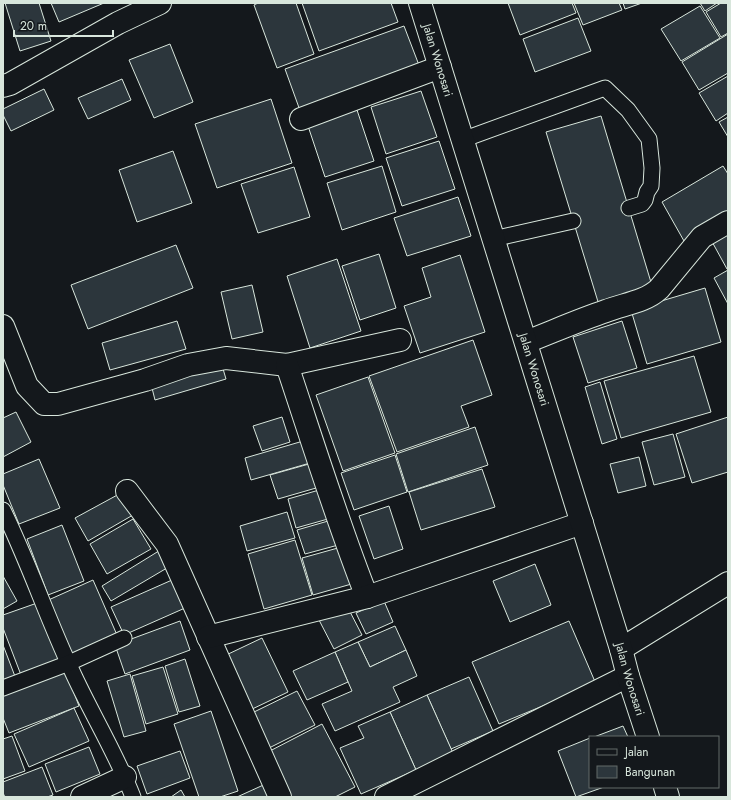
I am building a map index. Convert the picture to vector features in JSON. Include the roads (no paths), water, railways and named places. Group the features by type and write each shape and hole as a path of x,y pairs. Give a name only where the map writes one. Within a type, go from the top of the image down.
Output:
{"main road":[{"path":"3,86 10,84 118,23 160,3"},
{"name":"Jalan Wonosari","path":"420,3 648,736"},
{"path":"300,119 440,68"},
{"path":"526,342 606,311 652,296 702,237 728,222"},
{"path":"3,326 27,386 44,404 58,404 145,380 188,365 226,358 287,365 400,340"},
{"path":"287,365 328,486 342,534 367,597"},
{"path":"127,491 167,544 280,797"},
{"path":"208,637 367,597 582,523"},
{"path":"621,650 728,583"},
{"path":"386,797 628,676"},
{"path":"82,797 125,776"}],"lane":[{"path":"462,140 605,88 628,110 649,139 652,168 651,186 642,204 629,208"},
{"path":"493,239 573,221"},
{"path":"3,510 69,663 125,776 133,797"},
{"path":"3,688 69,663 124,638"}]}
